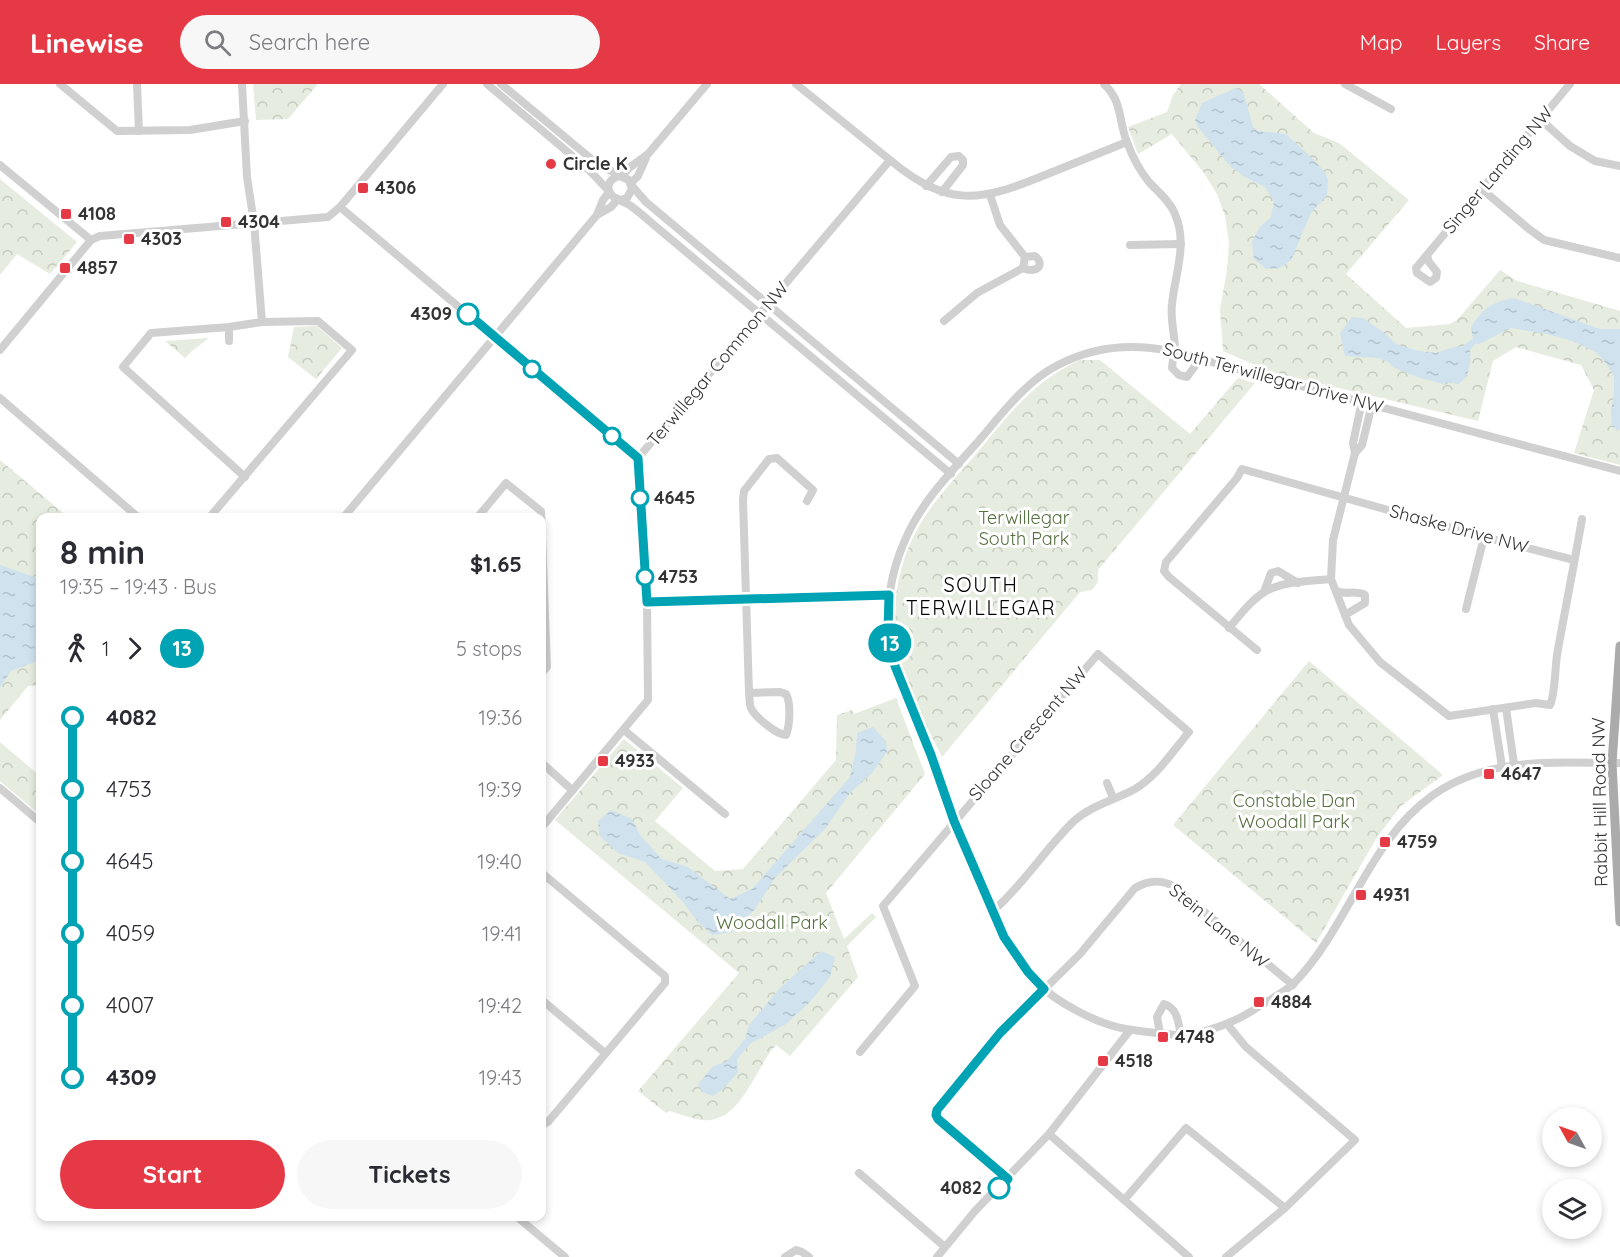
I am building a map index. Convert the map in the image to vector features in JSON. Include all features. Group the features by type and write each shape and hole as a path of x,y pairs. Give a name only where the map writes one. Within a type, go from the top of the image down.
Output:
{"main road":[{"name":"Rabbit Hill Road NW","path":"1620,646 1616,763 1620,922"}],"street":[{"path":"60,84 117,131 190,130 245,121"},
{"path":"137,84 139,131"},
{"path":"243,84 247,177 254,223 262,322"},
{"path":"0,350 91,240 100,236 328,217 340,207 443,84"},
{"path":"487,84 589,170 619,200 639,212 951,474"},
{"path":"501,84 595,162 627,178 646,202 959,464"},
{"path":"347,513 597,215 609,191 611,180 621,176 648,154 707,84"},
{"path":"796,84 926,186 964,196 990,195 1127,142"},
{"path":"1104,84 1114,95 1119,107 1127,142 1148,181 1175,213 1180,230 1181,244 1172,304 1175,352 1172,368 1175,373 1183,377 1191,374 1196,357"},
{"path":"1345,84 1391,109"},
{"name":"Singer Landing NW","path":"1427,255 1570,84"},
{"path":"1540,119 1570,146 1595,161 1620,166"},
{"path":"597,215 630,195 632,184 648,154"},
{"path":"926,186 951,157 959,156 963,160 963,165 942,192"},
{"name":"Terwillegar Common NW","path":"340,207 638,458 890,160"},
{"path":"0,165 91,240"},
{"path":"1483,190 1544,240 1620,258"},
{"path":"990,195 1000,225 1025,257 1023,268"},
{"path":"1130,245 1181,244"},
{"path":"944,321 977,294 1023,268 1032,271 1040,264 1035,256 1025,257"},
{"path":"213,513 245,477 352,350 318,321 262,322 151,333 123,367 245,477"},
{"path":"229,327 229,341"},
{"name":"South Terwillegar Drive NW","path":"1616,763 1532,762 1502,766 1476,773 1451,784 1434,794 1410,815 1388,841 1314,961 1293,985 1246,1016 1227,1024 1181,1035 1130,1030 1107,1025 1044,989 1028,972 1004,937 954,821 931,755 895,666 888,631 889,595 894,568 906,536 918,514 1024,390 1055,366 1084,353 1117,346 1149,346 1620,471"},
{"path":"0,398 134,513"},
{"path":"1362,401 1353,443 1355,453 1333,540 1331,579 1349,625 1380,662 1449,716 1536,703 1550,705 1553,699 1557,654 1582,519"},
{"path":"1355,453 1362,445 1372,404"},
{"path":"546,821 645,705 648,697 647,602 638,458"},
{"path":"750,693 780,692 786,694 789,699 786,735 778,734 755,714 750,706 744,491 770,459 777,458 813,490 807,501"},
{"name":"Shaske Drive NW","path":"1229,628 1168,577 1164,567 1242,469 1574,560"},
{"path":"481,513 506,483 541,513"},
{"path":"1466,609 1484,537"},
{"path":"1264,592 1271,573 1278,571 1298,583"},
{"path":"1257,650 1229,628 1248,606 1264,592 1278,586 1331,579"},
{"path":"1336,591 1343,594 1358,592 1365,595 1363,606 1345,615"},
{"path":"647,602 889,595"},
{"path":"546,641 546,668"},
{"name":"Sloane Crescent NW","path":"954,821 1098,654 1190,732 1149,779 1136,788 1098,805 1075,820 994,910"},
{"path":"1506,708 1514,765"},
{"path":"1493,710 1502,766"},
{"path":"624,730 725,814"},
{"path":"546,767 572,790"},
{"path":"1107,783 1113,798"},
{"path":"0,788 36,819"},
{"path":"860,1052 915,986 883,906 918,867 954,821"},
{"path":"546,876 665,976 665,983 546,1123"},
{"name":"Stein Lane NW","path":"1044,989 1080,954 1135,888 1160,880 1173,886 1293,985"},
{"path":"1008,1179 936,1115 943,1101 1000,1033 1044,989"},
{"path":"546,1003 605,1053"},
{"path":"1160,1033 1157,1017 1164,1004 1169,1005 1176,1012 1181,1035"},
{"path":"1226,1257 1285,1208 1355,1140 1246,1047 1227,1024"},
{"path":"938,1257 975,1211 1049,1134 1130,1030"},
{"path":"1125,1199 1186,1128 1285,1208"},
{"path":"1049,1134 1190,1257"},
{"path":"859,1173 945,1247"},
{"path":"522,1221 565,1257"},
{"path":"785,1257 796,1250 809,1257"}],"green space":[{"path":"253,84 318,84 288,119 256,120"},
{"path":"1181,84 1259,84 1314,133 1339,143 1409,200 1346,274 1406,328 1450,324 1458,319 1500,270 1517,281 1620,311 1620,465 1574,453 1594,390 1581,365 1516,347 1493,361 1478,421 1271,372 1223,351 1220,309 1229,242 1225,216 1217,194 1204,173 1172,134 1138,154 1128,127 1167,112 1173,95"},
{"path":"0,179 77,242 50,274 17,254 0,275"},
{"path":"317,326 342,348 316,379 288,357 294,327"},
{"path":"209,338 185,358 165,341"},
{"name":"Terwillegar South Park","path":"1080,360 1100,360 1190,434 1238,378 1255,383 1098,570 1098,582 1092,590 1080,592 942,757 920,714 901,666 895,623 898,581 904,560 928,512 1011,413 1048,379"},
{"path":"0,460 63,513 36,513 36,685 28,686 0,720"},
{"name":"Constable Dan Woodall Park","path":"1309,661 1443,775 1401,806 1377,837 1316,943 1173,825"},
{"name":"Woodall Park","path":"896,698 925,774 826,893 844,939 872,913 876,917 847,946 858,977 790,1056 776,1045 746,1093 727,1113 715,1119 701,1120 670,1111 666,1113 638,1091 739,973 555,820 624,739 683,788 655,821 715,871 743,869 836,760 837,715 852,710 854,714"},
{"path":"0,742 36,773 36,812 0,781"}],"water":[{"path":"1236,88 1243,92 1253,127 1258,131 1286,134 1325,172 1328,180 1327,195 1311,213 1291,260 1280,268 1266,269 1254,259 1252,242 1259,228 1271,217 1274,201 1265,187 1243,176 1230,166 1198,127 1195,120 1202,103"},
{"path":"1514,298 1600,329 1620,329 1620,429 1618,431 1612,426 1614,376 1608,366 1596,352 1572,341 1547,334 1511,328 1479,344 1476,343 1470,350 1468,373 1459,384 1448,382 1446,385 1414,376 1380,359 1345,356 1340,333 1352,317 1363,318 1396,344 1414,350 1436,353 1457,346 1462,347 1473,338 1471,327 1484,311 1494,304"},
{"path":"0,565 36,578 36,662 11,671 0,688"},
{"path":"873,727 886,741 887,752 872,773 850,793 825,829 774,879 755,909 732,932 712,935 645,862 618,853 599,835 598,821 611,810 632,819 640,835 662,859 688,867 730,899 752,889 850,777 857,733"},
{"path":"821,951 835,957 830,977 810,1002 786,1024 751,1043 737,1059 738,1072 725,1087 713,1096 702,1092 698,1084 713,1066 726,1062 745,1039 749,1025 779,989"}],"bus line":[{"name":"13","path":"468,314 638,458 647,602 889,595 888,631 895,666 931,755 954,821 1004,937 1028,972 1044,989 1000,1033 937,1110 938,1119 1008,1179 999,1188"}],"place":[{"name":"Circle K","path":"551,164"},
{"name":"4306","path":"363,188"},
{"name":"4108","path":"66,214"},
{"name":"4304","path":"226,222"},
{"name":"4303","path":"129,239"},
{"name":"4857","path":"65,268"},
{"name":"4309","path":"468,314"},
{"name":"4645","path":"640,498"},
{"name":"4753","path":"645,577"},
{"name":"4933","path":"603,761"},
{"name":"4647","path":"1489,774"},
{"name":"4759","path":"1385,842"},
{"name":"4931","path":"1361,895"},
{"name":"4884","path":"1259,1002"},
{"name":"4748","path":"1163,1037"},
{"name":"4518","path":"1103,1061"},
{"name":"4082","path":"999,1188"}],"district":[{"name":"SOUTH TERWILLEGAR","path":"981,596"}]}
